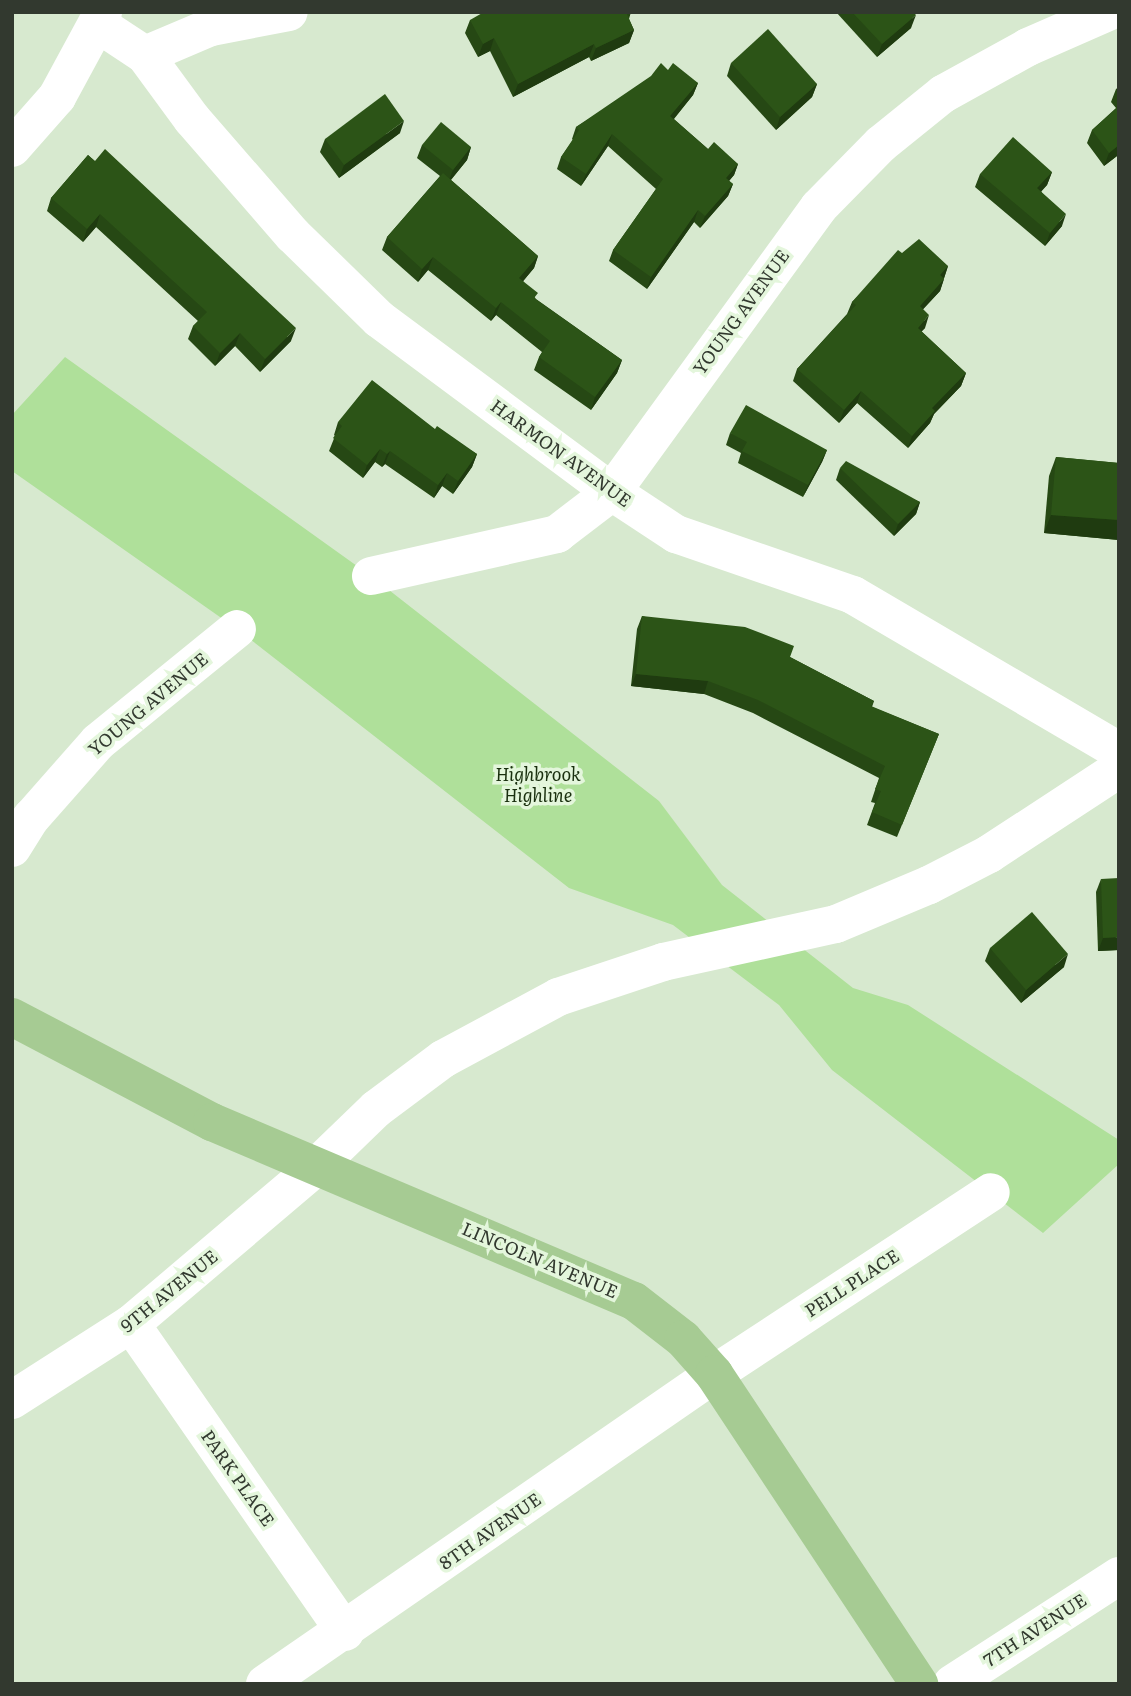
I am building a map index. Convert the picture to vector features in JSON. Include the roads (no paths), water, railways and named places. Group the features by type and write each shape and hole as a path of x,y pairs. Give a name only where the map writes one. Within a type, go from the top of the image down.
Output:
{"main road":[{"name":"LINCOLN AVENUE","path":"12,1017 118,1076 315,1168 517,1248 634,1301 683,1339 714,1374 919,1684"}],"street":[{"path":"145,55 211,27 289,12"},
{"name":"YOUNG AVENUE","path":"371,576 557,534 612,492 819,207 881,144 943,94 1028,47 1108,12"},
{"path":"12,148 57,97 100,18"},
{"name":"HARMON AVENUE","path":"100,18 145,55 192,119 293,235 379,319 612,492 677,534 853,595 1119,751"},
{"name":"YOUNG AVENUE","path":"12,848 31,818 98,742 237,629"},
{"name":"9TH AVENUE","path":"12,1400 131,1324 315,1168 376,1109 443,1059 558,997 663,962 836,924 989,854 1119,769"},
{"name":"PELL PLACE","path":"714,1374 991,1192"},
{"name":"PARK PLACE","path":"131,1324 345,1632"},
{"name":"8TH AVENUE","path":"265,1684 345,1632 714,1374"},
{"name":"7TH AVENUE","path":"952,1684 1119,1576"}],"park label":[{"name":"Highbrook Highline","path":"538,785"}]}
